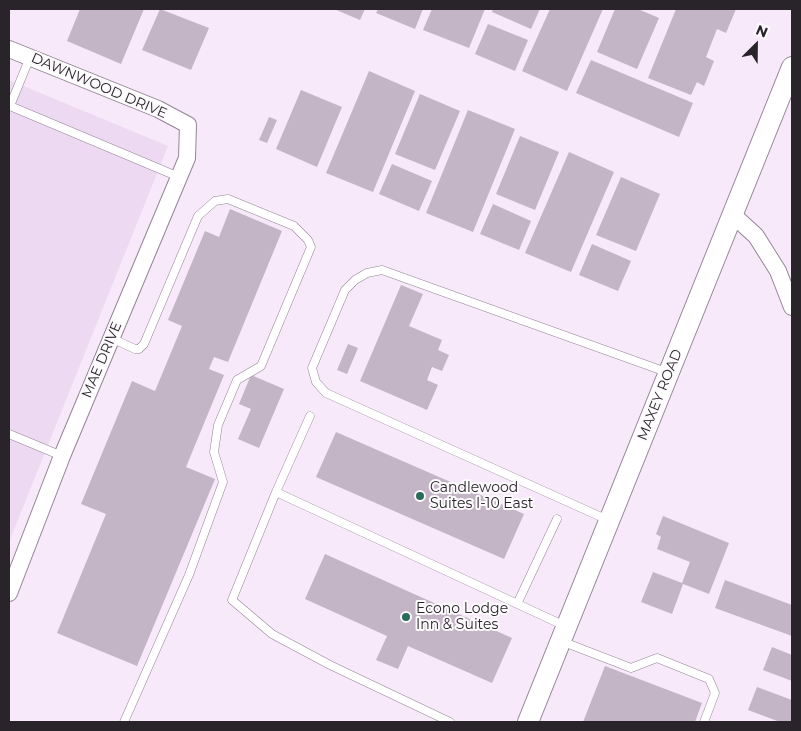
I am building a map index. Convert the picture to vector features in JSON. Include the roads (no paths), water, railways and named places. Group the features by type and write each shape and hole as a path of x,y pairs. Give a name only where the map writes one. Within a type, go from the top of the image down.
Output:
{"street":[{"name":"DAWNWOOD DRIVE","path":"9,49 158,109 188,125"},
{"name":"MAXEY ROAD","path":"528,722 792,67"},
{"name":"MAE DRIVE","path":"11,583 187,158 188,125"},
{"path":"733,214 756,236 778,271 792,307"}],"lane":[{"path":"30,57 9,108 179,177"},
{"path":"111,338 135,350 144,344 198,216 215,201 228,199 294,226 308,240 311,247 261,366 237,380 218,424 214,452 223,482 189,575 124,722"},
{"path":"610,521 326,393 316,382 312,368 345,290 355,280 367,273 382,270 669,373"},
{"path":"310,416 276,492 232,600 272,634 450,722"},
{"path":"9,434 62,456"},
{"path":"276,492 517,604 564,634 631,668 657,658 709,679 715,693 704,722"},
{"path":"517,604 557,519"}],"place":[{"name":"Candlewood Suites I-10 East","path":"420,496"},
{"name":"Econo Lodge Inn & Suites","path":"406,617"}]}
